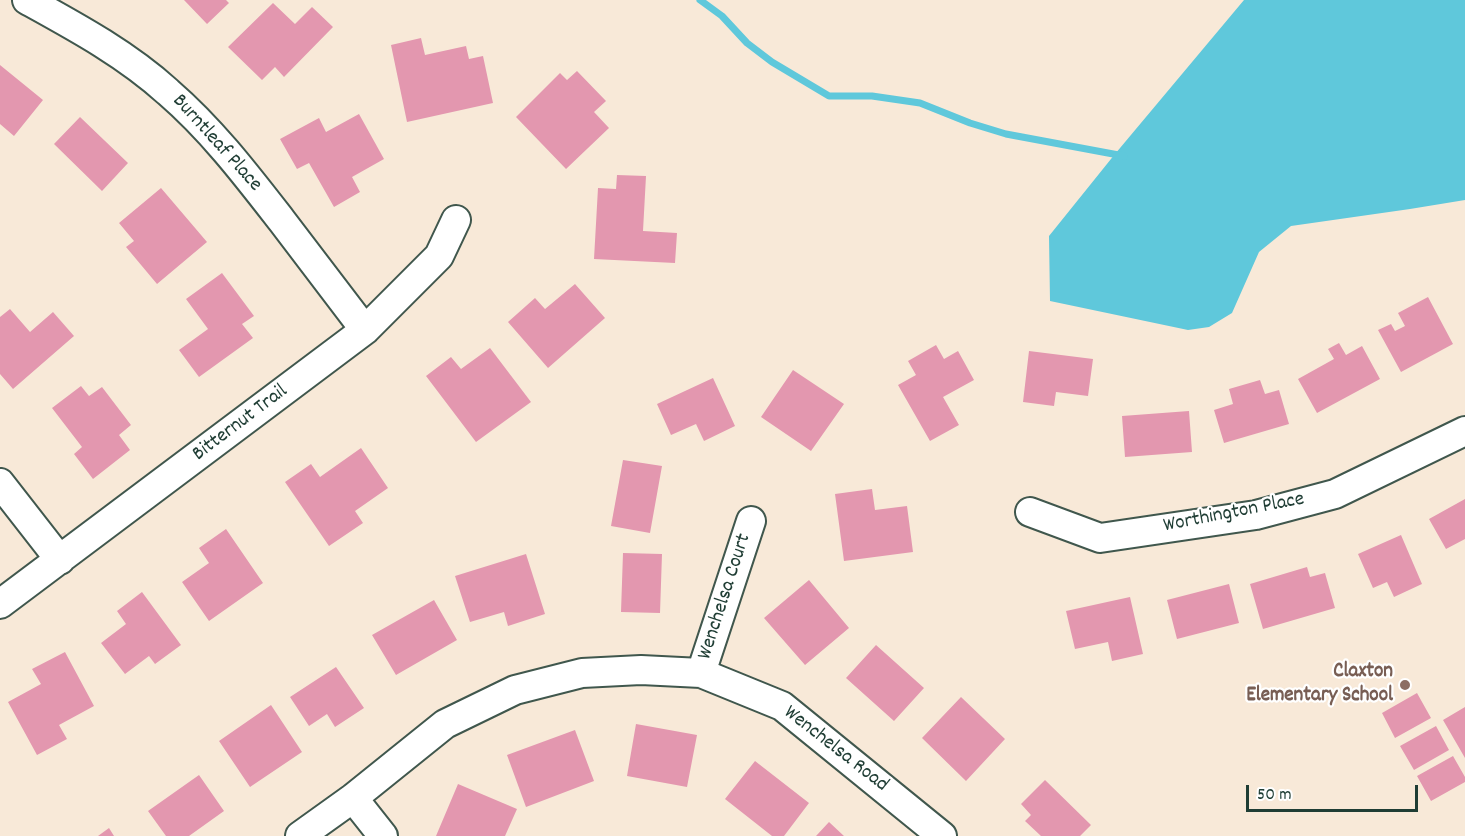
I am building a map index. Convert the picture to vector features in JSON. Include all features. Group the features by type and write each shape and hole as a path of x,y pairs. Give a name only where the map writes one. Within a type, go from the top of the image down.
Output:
{"street":[{"name":"Burntleaf Place","path":"27,0 132,63 168,91 199,121 243,169 365,330"},
{"name":"Bitternut Trail","path":"0,604 365,330 439,256 456,220"},
{"name":"Worthington Place","path":"1030,512 1100,538 1256,515 1335,494 1465,431"},
{"path":"0,483 60,560"},
{"name":"Wenchelsa Court","path":"701,673 751,521"},
{"name":"Wenchelsa Road","path":"300,836 353,798 446,724 515,690 582,673 641,670 701,673 782,706 942,836"},
{"path":"353,798 382,836"}],"water":[{"path":"1244,0 1465,0 1465,200 1291,226 1259,252 1232,313 1209,327 1188,330 1050,301 1049,236"}],"building":[{"path":"184,0 226,0 229,3 207,24"},
{"path":"273,3 295,24 312,7 333,27 284,77 275,67 262,80 228,47"},
{"path":"421,38 425,55 466,46 469,59 483,56 493,103 407,122 391,45"},
{"path":"0,65 43,100 14,136 0,124"},
{"path":"577,71 606,101 594,112 609,128 566,169 516,117 560,73 567,80"},
{"path":"359,114 384,159 352,177 360,192 334,207 309,163 297,169 280,139 319,118 326,132"},
{"path":"80,117 128,163 102,191 54,144"},
{"path":"617,175 646,176 643,231 677,233 675,263 594,259 598,188 616,189"},
{"path":"161,188 207,242 157,284 126,247 134,241 119,223"},
{"path":"222,273 254,316 242,324 253,338 199,377 179,350 208,329 186,299"},
{"path":"575,284 605,318 548,368 508,322 535,298 545,309"},
{"path":"1428,297 1453,344 1401,372 1378,330 1391,324 1395,331 1405,326 1398,313"},
{"path":"10,309 30,332 53,312 74,336 13,389 0,374 0,317"},
{"path":"1339,343 1346,355 1362,346 1380,379 1317,413 1298,379 1334,359 1328,349"},
{"path":"936,345 944,359 958,351 974,380 943,397 959,425 930,441 898,385 916,375 908,361"},
{"path":"490,348 531,402 476,442 426,376 451,357 461,369"},
{"path":"1029,351 1093,359 1088,396 1056,392 1054,406 1023,402"},
{"path":"793,370 844,404 811,451 761,417"},
{"path":"713,378 735,426 704,441 696,424 671,435 657,404"},
{"path":"1260,380 1265,394 1279,390 1289,424 1224,443 1214,410 1233,404 1229,389"},
{"path":"81,386 89,396 102,387 131,425 119,435 130,450 93,479 74,454 82,447 52,408"},
{"path":"1189,411 1192,452 1125,457 1122,416"},
{"path":"361,448 388,488 355,511 363,523 329,546 285,482 311,464 320,477"},
{"path":"623,460 662,466 650,533 611,526"},
{"path":"872,489 875,510 907,506 913,552 844,561 835,494"},
{"path":"1465,499 1465,539 1446,549 1429,519"},
{"path":"226,529 263,583 209,621 182,582 209,563 199,548"},
{"path":"1401,535 1422,584 1394,597 1387,582 1373,588 1358,554"},
{"path":"623,553 662,554 660,613 621,612"},
{"path":"526,554 545,614 508,626 504,612 470,622 455,576"},
{"path":"1307,567 1310,577 1325,573 1335,608 1263,629 1250,584"},
{"path":"809,580 849,628 805,665 764,618"},
{"path":"1229,584 1239,623 1177,639 1167,600"},
{"path":"142,592 181,645 155,664 149,656 125,674 101,643 126,624 117,611"},
{"path":"1130,597 1143,654 1112,661 1108,642 1075,649 1066,611"},
{"path":"434,600 457,640 396,675 372,635"},
{"path":"876,645 924,688 894,721 846,678"},
{"path":"65,652 94,706 59,725 67,739 37,755 8,702 41,684 32,669"},
{"path":"336,667 364,708 335,727 327,714 309,726 290,697"},
{"path":"1417,693 1431,718 1395,738 1382,713"},
{"path":"961,697 1005,739 966,781 922,738"},
{"path":"271,705 302,752 250,787 219,741"},
{"path":"1465,707 1465,758 1443,720"},
{"path":"636,724 697,735 687,787 627,776"},
{"path":"1436,726 1449,750 1414,770 1400,746"},
{"path":"575,730 594,781 526,807 507,755"},
{"path":"1453,756 1465,777 1465,782 1431,801 1417,776"},
{"path":"755,761 809,803 784,836 772,836 725,799"},
{"path":"199,775 224,811 189,836 166,836 148,811"},
{"path":"1045,780 1091,825 1080,836 1041,836 1025,821 1031,815 1021,804"},
{"path":"458,784 517,809 505,836 436,836"},
{"path":"829,822 844,836 816,836"},
{"path":"109,828 114,836 98,836"}],"waterway":[{"path":"700,0 722,16 747,43 772,62 829,96 872,96 920,103 970,123 1006,134 1124,156"}],"place":[{"name":"Claxton Elementary School","path":"1405,685"}]}
